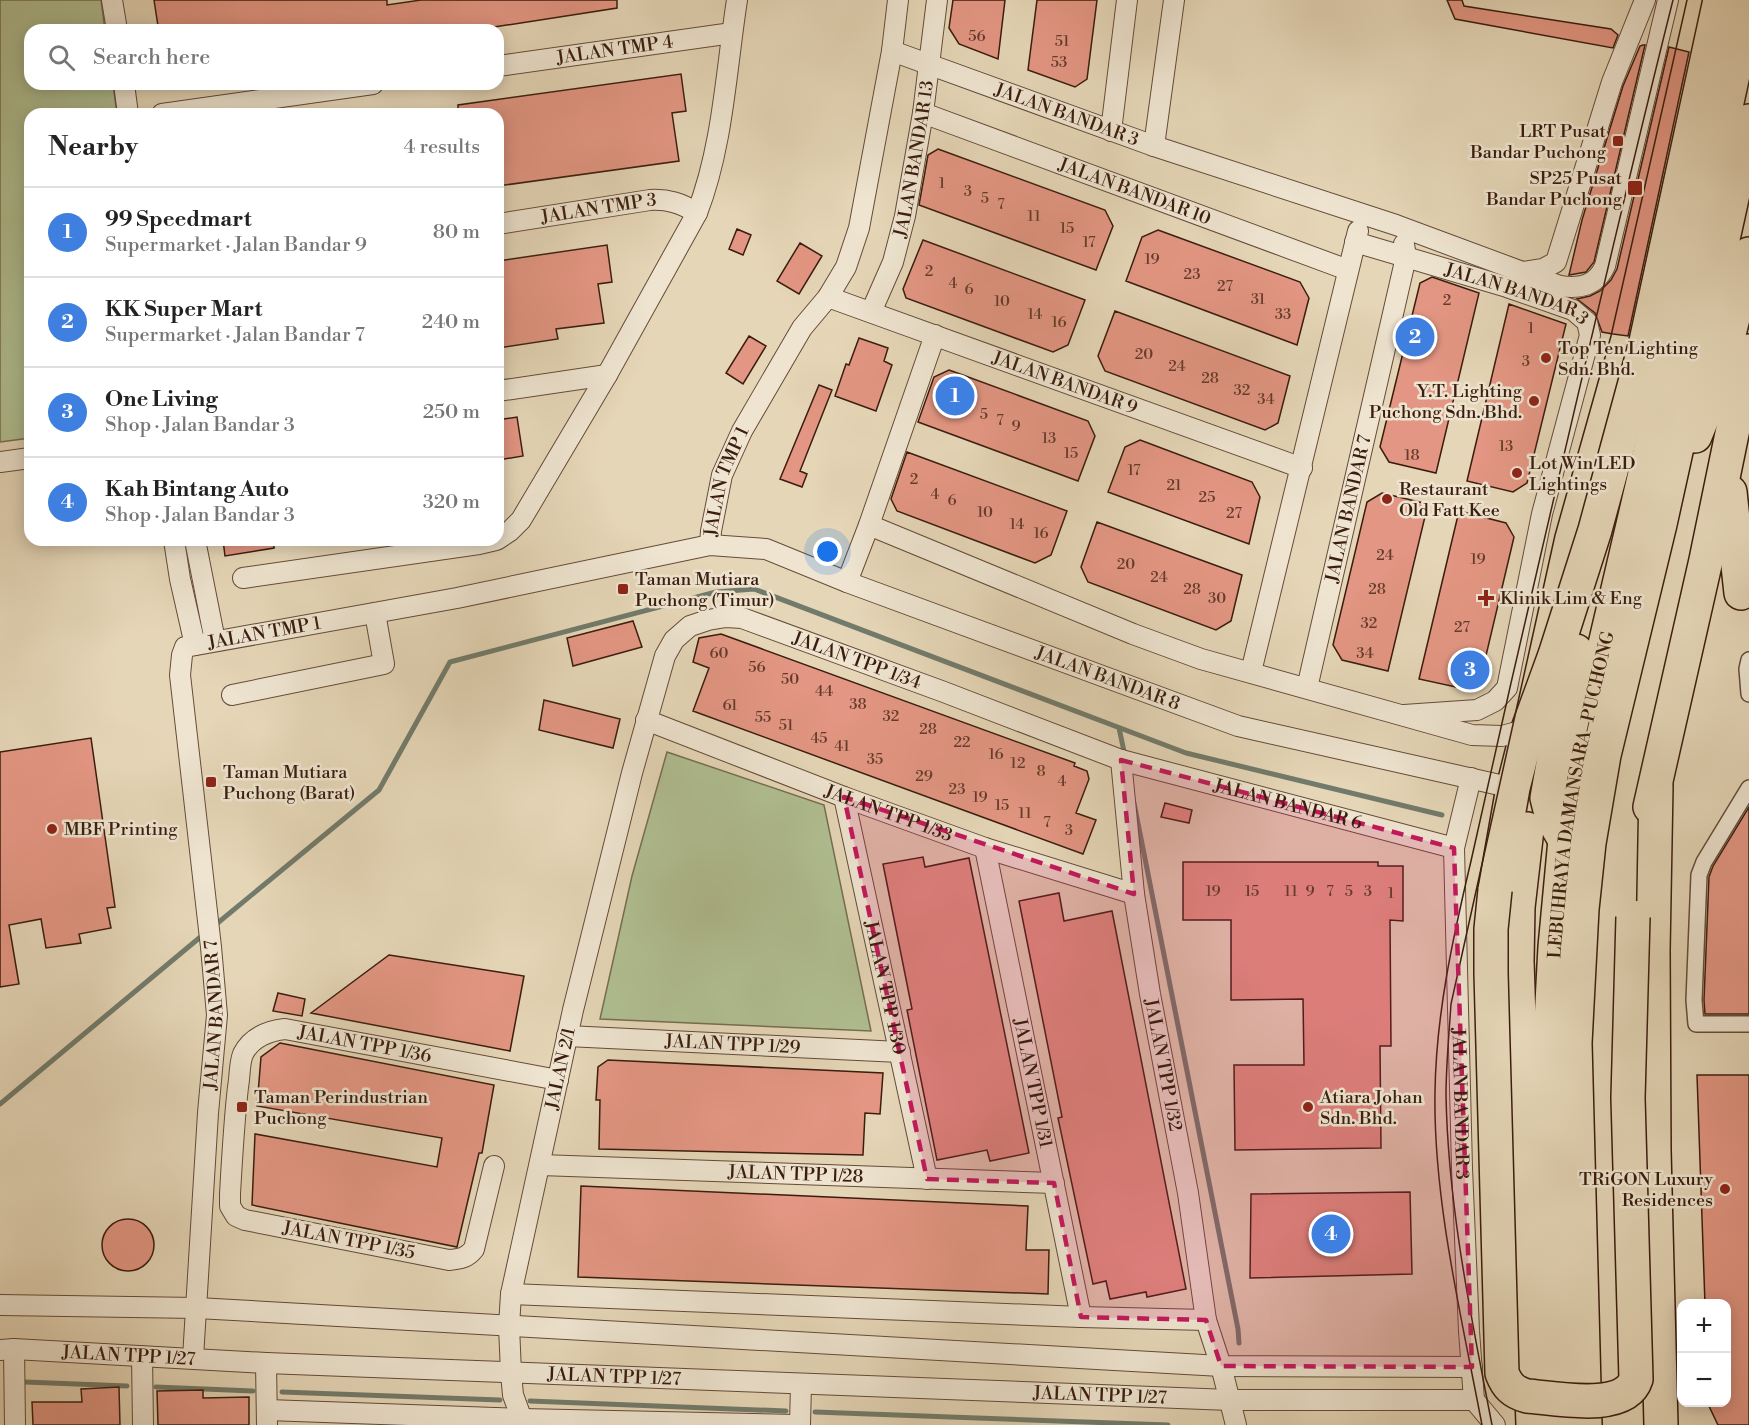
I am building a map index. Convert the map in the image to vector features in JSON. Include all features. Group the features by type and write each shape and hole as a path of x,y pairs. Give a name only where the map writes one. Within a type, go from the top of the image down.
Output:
{"highway":[{"path":"1720,0 1645,346 1595,530 1555,655 1528,729 1513,788 1495,890 1491,929 1491,974 1502,1373 1510,1388 1527,1396 1600,1401 1613,1399 1634,1387 1636,1379 1628,1098 1633,917 1641,839 1656,786 1749,351"},
{"name":"LEBUHRAYA DAMANSARA–PUCHONG","path":"1563,1425 1549,1059 1555,947 1565,840 1578,760 1658,418 1749,1"},
{"name":"LEBUHRAYA DAMANSARA–PUCHONG","path":"1585,1425 1575,1042 1582,909 1589,843 1604,755 1660,524 1749,121"},
{"path":"1660,524 1717,382 1749,254"},
{"path":"1706,560 1730,492 1749,406"},
{"path":"1730,492 1742,593"},
{"path":"1565,840 1555,825 1547,798 1566,690 1585,618 1595,530"},
{"path":"1533,1425 1516,939 1530,804 1555,655"},
{"path":"1656,786 1653,950 1654,1107 1661,1425"},
{"path":"1654,1107 1662,1095 1665,1081 1665,951 1668,888 1671,873"}],"street":[{"path":"112,0 116,24"},
{"path":"504,535 521,520 607,375 697,213 706,189 714,154 737,0"},
{"name":"JALAN TMP 1","path":"195,645 457,598 710,545 723,475 742,430 802,328 828,297 846,267 859,228 892,51 898,0"},
{"name":"JALAN BANDAR 13","path":"871,312 893,262 905,216 923,113 937,0"},
{"path":"1111,130 1127,0"},
{"path":"1154,146 1174,0"},
{"path":"1523,272 1543,269 1556,262 1612,82 1645,0"},
{"name":"JALAN BANDAR 3","path":"892,51 1154,146 1396,225 1560,286 1584,287 1594,282 1605,266 1668,0"},
{"name":"JALAN TMP 4","path":"504,65 732,33"},
{"path":"125,90 127,108"},
{"path":"204,108 331,90"},
{"name":"JALAN BANDAR 10","path":"923,113 1348,270"},
{"name":"JALAN TMP 3","path":"504,224 664,199 677,202 697,213"},
{"path":"1251,672 1363,215"},
{"name":"JALAN BANDAR 7","path":"1307,688 1406,257 1402,237 1396,225"},
{"name":"JALAN BANDAR 3","path":"1355,242 1507,287 1573,310 1587,322 1590,335 1542,514 1507,688 1495,701 1477,710 1404,715"},
{"name":"JALAN BANDAR 9","path":"828,297 1302,468"},
{"path":"847,582 935,335"},
{"path":"504,390 607,375"},
{"path":"0,462 24,459"},
{"path":"869,525 1133,634 1201,659 1453,730 1486,737 1502,736 1528,729"},
{"name":"JALAN BANDAR 8","path":"710,545 766,549 847,582 1238,726 1513,788"},
{"path":"175,546 195,645"},
{"path":"196,546 215,641"},
{"path":"243,578 465,546"},
{"path":"232,695 384,664 375,613"},
{"name":"JALAN TPP 1/34","path":"646,720 664,656 674,640 690,626 708,620 726,617 742,618 897,674 1121,760"},
{"name":"JALAN BANDAR 7","path":"193,1358 208,1113 217,1015 216,989 180,675 184,647 195,645"},
{"path":"1749,660 1747,669 1749,694"},
{"name":"JALAN TPP 1/33","path":"646,720 844,797 985,848 1134,894"},
{"name":"JALAN 2/1","path":"523,1422 513,1395 511,1373 509,1326 512,1294 529,1208 599,898 646,720"},
{"name":"JALAN BANDAR 6","path":"1121,760 1454,848"},
{"name":"JALAN TPP 1/32","path":"1121,760 1134,894 1150,994 1188,1193 1206,1320 1236,1425"},
{"name":"JALAN BANDAR 3","path":"1470,778 1454,848 1462,1157 1474,1400"},
{"path":"1749,788 1704,862 1699,875 1694,1000 1696,1024 1749,1024"},
{"name":"JALAN TPP 1/30","path":"844,797 927,1179"},
{"name":"JALAN TPP 1/31","path":"985,848 1081,1317"},
{"name":"JALAN TPP 1/36","path":"234,1118 242,1056 258,1037 271,1030 285,1029 558,1080"},
{"name":"JALAN TPP 1/29","path":"567,1036 900,1052"},
{"name":"JALAN TPP 1/35","path":"234,1118 230,1194 231,1206 236,1216 245,1220 449,1260 468,1257 474,1249 494,1166"},
{"name":"JALAN TPP 1/28","path":"540,1165 1054,1183"},
{"path":"512,1294 1206,1320"},
{"name":"JALAN TPP 1/27","path":"0,1305 197,1308 1221,1366 1472,1367"},
{"path":"7,1350 15,1425"},
{"name":"JALAN TPP 1/27","path":"7,1350 266,1363 1230,1400 1474,1400"},
{"path":"142,1356 143,1425"},
{"path":"266,1363 267,1417 796,1425"},
{"path":"800,1425 801,1384"},
{"path":"1474,1400 1495,1425"}],"highlighted area":[{"path":"1121,760 1454,848 1472,1367 1221,1366 1206,1320 1081,1317 1054,1183 927,1179 844,797 1134,894"}],"green space":[{"path":"0,0 101,0 104,24 24,24 24,90 114,90 116,108 24,108 24,439 0,442"},
{"path":"667,752 824,805 871,1031 600,1019 632,876"}],"building":[{"path":"154,0 387,0 387,5 421,0 617,0 617,8 504,26 158,24"},
{"path":"953,0 1005,0 998,59 959,44 949,28"},
{"path":"1037,0 1097,0 1087,79 1075,87 1028,70"},
{"path":"1447,0 1462,0 1464,6 1611,29 1618,35 1613,48 1455,19"},
{"path":"1645,45 1594,262 1586,272 1569,275 1582,220 1623,86 1640,46"},
{"path":"1669,47 1689,52 1628,336 1602,332 1595,313 1577,299 1600,291 1611,280 1617,269"},
{"path":"681,74 686,111 672,113 679,161 504,185 504,108 458,108 458,105"},
{"path":"938,149 1105,210 1113,226 1096,270 919,205 928,155"},
{"path":"737,229 751,235 743,255 729,249"},
{"path":"1158,230 1300,282 1309,298 1297,345 1126,281 1142,237"},
{"path":"923,240 1085,300 1068,345 1053,352 906,298 903,289"},
{"path":"800,243 822,256 799,294 777,281"},
{"path":"607,245 612,282 598,284 604,323 556,329 558,339 504,347 504,260"},
{"path":"1432,277 1479,293 1436,473 1389,462 1380,447 1420,283"},
{"path":"1509,304 1566,324 1527,483 1513,492 1467,481"},
{"path":"1115,311 1290,376 1278,423 1265,430 1105,371 1098,356"},
{"path":"749,336 766,346 743,384 726,373"},
{"path":"859,338 888,348 884,361 892,365 876,411 835,396 846,364 849,365"},
{"path":"949,370 1088,421 1095,436 1078,481 918,422 934,377"},
{"path":"819,385 832,390 800,471 807,474 802,487 780,479"},
{"path":"517,417 523,456 504,459 504,419"},
{"path":"1140,440 1252,482 1260,497 1249,544 1108,492 1125,447"},
{"path":"907,452 1067,511 1051,555 1035,563 897,511 891,499"},
{"path":"1382,493 1428,504 1388,671 1342,660 1333,645 1367,502"},
{"path":"1459,511 1506,523 1514,537 1480,681 1465,689 1419,679"},
{"path":"1097,522 1242,575 1231,621 1216,630 1088,582 1081,567"},
{"path":"224,546 274,546 274,548 225,556"},
{"path":"633,621 642,647 573,666 567,638"},
{"path":"721,634 1075,763 1074,766 1087,771 1089,779 1076,813 1096,820 1083,854 693,711 709,668 693,662 699,638"},
{"path":"544,700 620,719 613,748 539,730"},
{"name":"MBF Printing","path":"91,738 115,907 107,908 111,928 79,934 81,943 46,948 41,919 9,925 19,984 0,987 0,752"},
{"path":"1165,803 1192,810 1189,823 1161,817"},
{"path":"1749,807 1749,1014 1705,1014 1709,877 1713,866"},
{"path":"923,857 925,867 969,858 1029,1153 990,1161 987,1150 937,1160 907,1010 912,1009 883,864"},
{"path":"1183,862 1378,862 1378,866 1403,866 1403,921 1390,920 1391,1046 1380,1046 1381,1148 1235,1150 1234,1065 1304,1065 1303,999 1231,1000 1231,920 1183,920"},
{"path":"1059,893 1064,921 1112,911 1186,1289 1147,1297 1146,1292 1110,1299 1106,1281 1093,1284 1058,1118 1062,1117 1019,901"},
{"path":"389,955 524,976 510,1051 311,1013"},
{"path":"278,993 305,999 302,1016 273,1011"},
{"path":"280,1043 494,1085 482,1153 479,1153 457,1247 252,1205 255,1134 437,1167 442,1138 257,1106 261,1057"},
{"path":"608,1060 883,1073 880,1114 865,1113 863,1155 599,1149 600,1100 596,1100 598,1067"},
{"name":"TRiGON Luxury Residences","path":"1697,1075 1749,1075 1749,1425 1718,1425 1709,1407 1731,1407 1731,1299 1705,1299"},
{"path":"581,1186 1028,1206 1026,1250 1049,1250 1048,1294 578,1277"},
{"path":"1410,1192 1412,1274 1250,1278 1251,1194"},
{"path":"123,1219 133,1219 147,1226 154,1245 147,1264 133,1271 123,1271 113,1267 106,1260 102,1250 102,1240 106,1230 113,1223"},
{"path":"119,1387 120,1425 33,1425 32,1402 82,1402 81,1389"},
{"path":"203,1390 203,1398 249,1397 249,1425 158,1425 157,1391"}],"waterway":[{"path":"214,926 379,790 450,662 716,592 754,589 1186,753 1442,815"},
{"path":"1119,728 1125,756"},
{"path":"1134,803 1239,1343"},
{"path":"0,1104 204,934"},
{"path":"25,1382 127,1386"},
{"path":"156,1387 253,1391"},
{"path":"282,1392 500,1400"},
{"path":"530,1401 786,1411"},
{"path":"815,1412 1168,1425"}],"tram line":[{"path":"1482,1425 1450,1259 1439,1175 1435,1092 1442,1005 1458,918 1511,683 1673,0"},
{"path":"1492,1425 1462,1261 1451,1178 1446,1095 1451,1004 1555,535 1611,336 1687,0"}],"place":[{"name":"LRT Pusat Bandar Puchong","path":"1618,141"},
{"name":"SP25 Pusat Bandar Puchong","path":"1635,188"},
{"name":"KK Super Mart","path":"1415,337"},
{"name":"Top Ten Lighting Sdn. Bhd.","path":"1546,358"},
{"name":"99 Speedmart","path":"955,396"},
{"name":"Y.T. Lighting Puchong Sdn. Bhd.","path":"1534,401"},
{"name":"Lot Win LED Lightings","path":"1517,473"},
{"name":"Restaurant Old Fatt Kee","path":"1387,499"},
{"name":"Taman Mutiara Puchong (Timur)","path":"623,589"},
{"name":"Klinik Lim & Eng","path":"1486,598"},
{"name":"One Living","path":"1470,670"},
{"name":"Taman Mutiara Puchong (Barat)","path":"211,782"},
{"name":"MBF Printing","path":"52,829"},
{"name":"Taman Perindustrian Puchong","path":"242,1107"},
{"name":"Atiara Johan Sdn. Bhd.","path":"1308,1107"},
{"name":"TRiGON Luxury Residences","path":"1725,1189"},
{"name":"Kah Bintang Auto","path":"1331,1234"}]}
